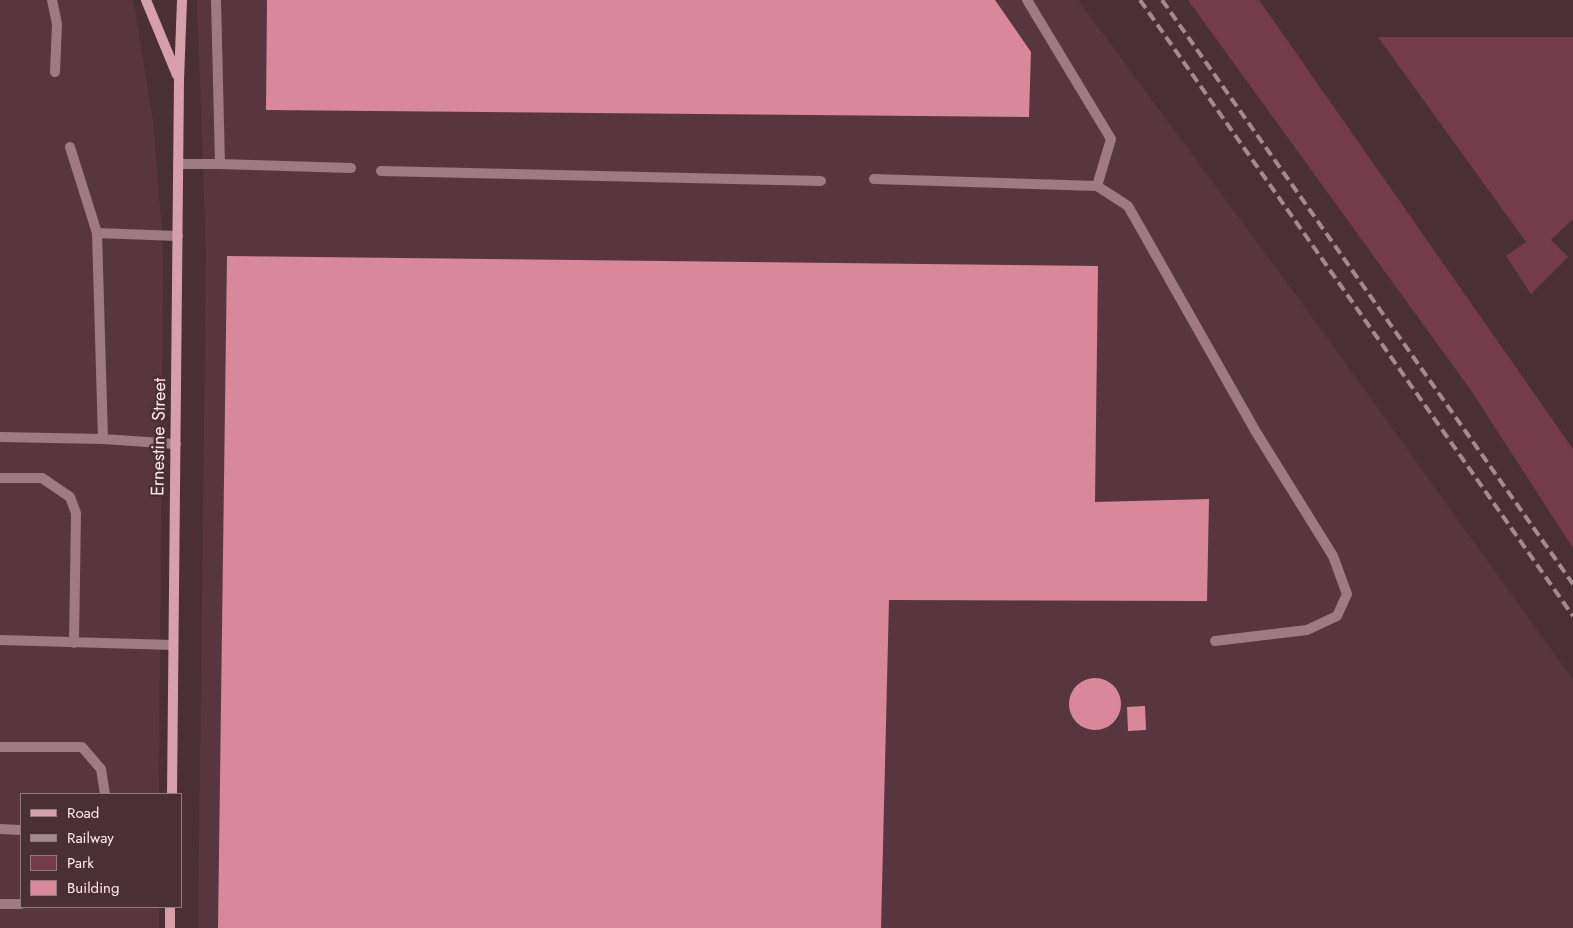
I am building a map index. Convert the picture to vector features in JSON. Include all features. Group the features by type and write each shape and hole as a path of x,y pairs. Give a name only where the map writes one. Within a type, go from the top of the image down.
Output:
{"main road":[{"name":"Ernestine Street","path":"146,0 179,80"},
{"name":"Ernestine Street","path":"172,793 179,80 182,0"},
{"path":"170,908 170,928"}],"lane":[{"path":"52,0 57,24 55,72"},
{"path":"216,0 220,164"},
{"path":"1027,0 1111,139 1098,186"},
{"path":"70,147 98,233 103,439"},
{"path":"179,164 351,168"},
{"path":"381,171 821,181"},
{"path":"874,178 1098,186 1128,206 1256,432 1333,556 1347,594 1337,616 1307,630 1215,641"},
{"path":"98,233 178,236"},
{"path":"0,437 103,439 176,444"},
{"path":"0,478 42,478 70,497 76,513 74,642"},
{"path":"0,640 174,645"},
{"path":"0,747 82,747 101,769 105,793"},
{"path":"0,830 20,830"},
{"path":"0,904 20,904"}],"shaded area":[{"path":"0,0 132,0 153,120 163,245 159,793 20,793 20,908 159,908 159,928 0,928"},
{"path":"197,0 1078,0 1310,314 1573,680 1573,928 198,928 206,253"}],"green space":[{"path":"1188,0 1259,0 1573,449 1573,548 1470,389"},
{"path":"1378,37 1573,37 1573,219 1551,240 1568,257 1531,294 1506,256 1526,242"}],"building":[{"path":"267,0 995,0 1031,52 1029,117 266,110"},
{"path":"227,256 1098,266 1095,502 1209,499 1207,601 889,600 881,928 218,928"},
{"path":"1090,678 1100,678 1109,682 1117,690 1121,704 1117,718 1109,726 1100,730 1090,730 1081,726 1073,718 1069,709 1069,699 1073,690 1081,682"},
{"path":"1145,706 1146,730 1128,731 1127,707"}],"railway":[{"path":"1140,0 1573,616"},
{"path":"1162,0 1573,584"}]}
